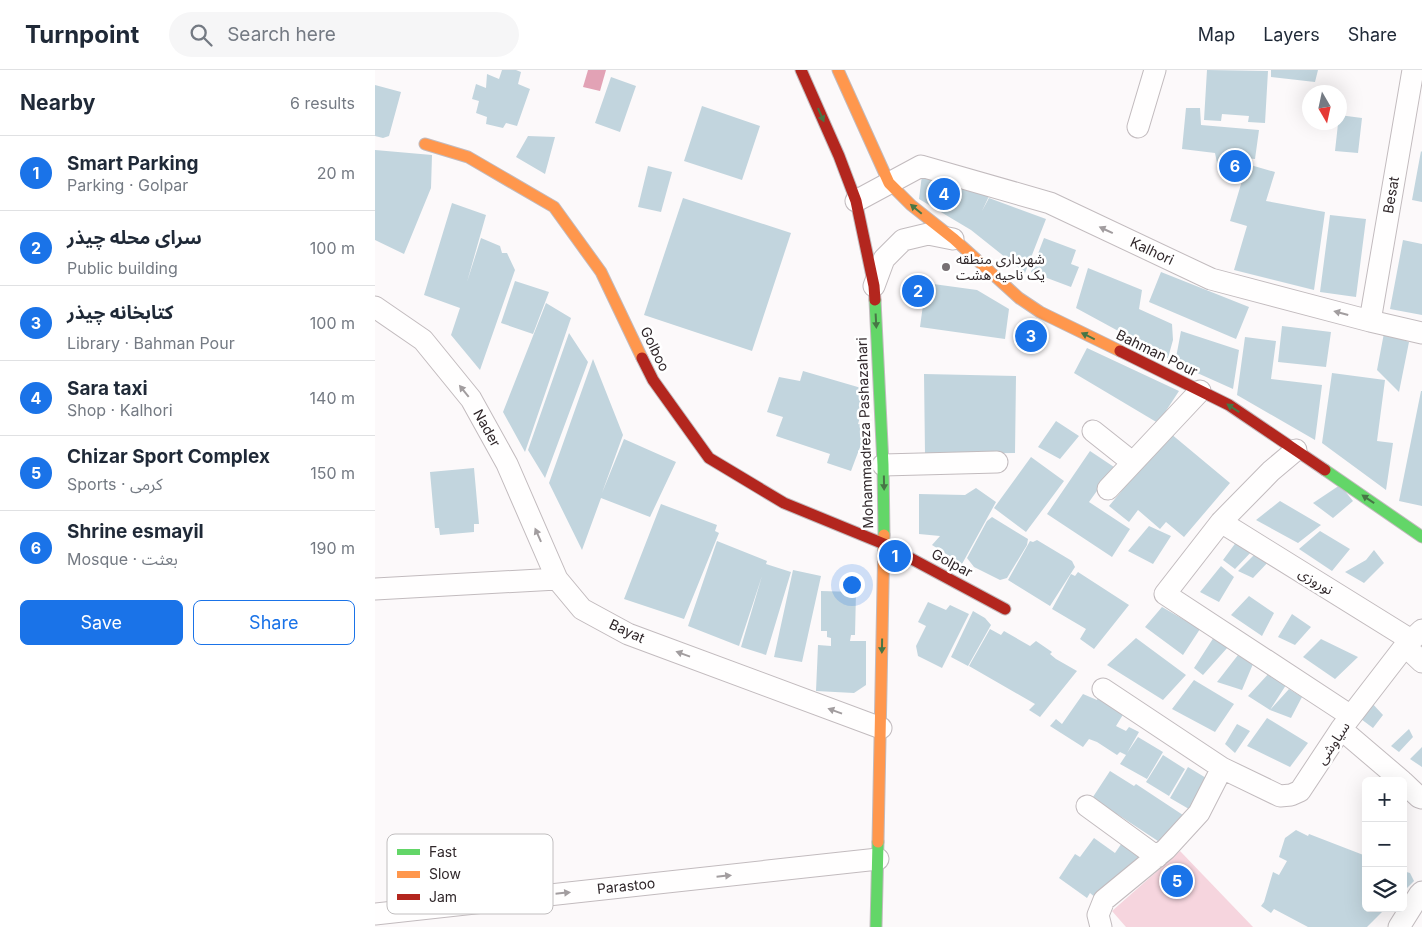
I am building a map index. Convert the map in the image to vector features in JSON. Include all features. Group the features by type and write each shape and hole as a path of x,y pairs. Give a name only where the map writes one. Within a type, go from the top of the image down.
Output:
{"street":[{"name":"Mohammadreza Pashazahari","path":"801,70 839,156 856,201 874,286 883,464 884,544 876,927"},
{"path":"838,70 889,183"},
{"path":"1138,127 1155,70"},
{"path":"1412,70 1422,71"},
{"name":"Besat","path":"1370,321 1412,70"},
{"name":"Golboo","path":"425,144 468,157 554,207 601,272 653,380 709,458 784,503 884,544"},
{"name":"Kalhori","path":"856,201 921,166 1050,203 1211,279 1422,333"},
{"name":"Bahman Pour","path":"889,183 911,205 954,239 1019,298 1039,312 1229,405 1422,537"},
{"path":"874,286 884,259 903,240 928,234 954,239"},
{"name":"Nader","path":"375,307 423,340 471,399 507,464 557,580"},
{"path":"1107,489 1200,391"},
{"path":"1093,431 1132,462"},
{"path":"1296,450 1271,471 1221,522 1165,594 1346,723 1399,777"},
{"path":"883,464 997,462"},
{"path":"1389,514 1422,518"},
{"name":"نوروزی","path":"1221,522 1413,639 1422,662"},
{"name":"Golpar","path":"884,544 1005,608"},
{"path":"375,589 557,580"},
{"name":"Bayat","path":"557,580 581,609 628,634 881,728"},
{"name":"سیاوشی","path":"1103,689 1222,768 1280,796 1291,795 1300,791 1346,723 1413,639"},
{"path":"1100,921 1104,900 1166,849 1199,813 1222,768"},
{"path":"1407,785 1422,798"},
{"path":"1087,806 1157,857"},
{"name":"Parastoo","path":"553,895 878,859"},
{"path":"1399,927 1421,894"}],"shaded area":[{"path":"588,70 606,70 600,91 583,87"},
{"path":"1180,851 1253,927 1126,927 1112,911"}],"building":[{"path":"502,70 521,72 518,84 530,89 517,126 506,123 503,128 486,124 487,117 476,113 479,101 472,99 476,84 486,88 487,74 499,79"},
{"path":"1207,70 1268,71 1265,123 1248,122 1249,116 1222,114 1221,121 1204,120"},
{"path":"1271,70 1318,70 1315,82 1271,77"},
{"path":"611,77 636,86 620,132 595,123"},
{"path":"375,85 401,92 389,136 383,138 375,136"},
{"path":"702,106 760,126 742,180 684,161"},
{"path":"1186,108 1200,108 1201,125 1259,130 1255,159 1244,158 1240,166 1217,163 1215,153 1182,149"},
{"path":"1347,116 1362,118 1358,153 1335,151 1337,130 1347,130"},
{"path":"528,136 555,137 545,174 516,157"},
{"path":"375,150 432,155 431,188 404,254 375,240"},
{"path":"1422,152 1422,202 1412,200"},
{"path":"1247,164 1275,172 1266,201 1325,212 1314,290 1234,270 1247,226 1230,221"},
{"path":"648,166 672,172 661,212 638,207"},
{"path":"922,175 990,194 982,211 989,198 1046,219 1025,273 971,230 919,199"},
{"path":"683,198 791,233 752,351 644,315"},
{"path":"452,203 486,215 467,282 481,238 500,246 502,253 507,253 515,270 480,370 451,335 460,308 424,295"},
{"path":"1330,215 1366,219 1356,297 1320,292"},
{"path":"1044,238 1076,250 1071,264 1079,267 1071,287 1031,272"},
{"path":"1403,240 1422,244 1422,315 1390,309"},
{"path":"1088,268 1142,290 1139,309 1172,324 1173,340 1168,358 1076,308"},
{"path":"1161,272 1249,307 1236,339 1149,302"},
{"path":"515,281 549,292 533,334 501,323"},
{"path":"926,283 977,290 1009,309 1005,339 920,327"},
{"path":"546,303 571,318 525,452 503,412"},
{"path":"1282,326 1331,332 1326,367 1278,362"},
{"path":"1181,331 1239,350 1233,389 1175,363"},
{"path":"569,333 588,362 545,478 528,450"},
{"path":"1384,333 1409,342 1399,392 1377,370"},
{"path":"1245,337 1276,341 1271,379 1322,385 1315,440 1237,395"},
{"path":"1087,348 1179,391 1158,423 1074,373"},
{"path":"593,359 623,435 602,493 624,439 676,462 650,517 601,498 582,550 549,483"},
{"path":"803,371 868,390 858,424 868,426 851,471 827,463 830,454 776,436 783,417 767,412 779,377 800,381"},
{"path":"1332,373 1385,380 1377,441 1393,443 1386,490 1322,443"},
{"path":"924,374 1016,376 1015,453 925,454"},
{"path":"1422,391 1422,506 1399,501"},
{"path":"1056,421 1079,436 1060,459 1038,447"},
{"path":"1170,433 1230,483 1184,537 1166,522 1160,529 1138,510 1129,522 1109,506"},
{"path":"1090,451 1114,467 1089,502 1130,529 1112,557 1047,514"},
{"path":"1031,457 1064,481 1026,532 994,508"},
{"path":"474,468 479,524 474,524 474,532 440,535 439,528 435,528 430,472"},
{"path":"1340,485 1353,501 1333,518 1313,503"},
{"path":"976,488 996,502 962,564 932,545 940,536 919,534 919,494 965,495"},
{"path":"1280,501 1321,525 1298,543 1256,520"},
{"path":"661,504 717,525 715,531 719,533 684,619 624,599"},
{"path":"992,517 1028,539 1027,545 1007,578 1000,580 974,567 967,558 987,521"},
{"path":"1149,526 1171,536 1153,564 1128,551"},
{"path":"1320,531 1350,549 1332,571 1299,549"},
{"path":"1037,540 1072,561 1075,567 1050,606 1008,580 1030,541"},
{"path":"717,541 767,561 766,564 791,572 766,655 741,647 762,576 739,646 688,626"},
{"path":"1237,541 1254,549 1235,569 1223,560"},
{"path":"1374,550 1384,563 1364,583 1345,572 1366,560"},
{"path":"1257,552 1271,559 1253,578 1238,571"},
{"path":"1221,566 1234,577 1219,602 1200,592"},
{"path":"793,570 821,576 802,662 774,657"},
{"path":"1078,572 1129,605 1094,649 1080,639 1086,629 1052,609 1071,574 1075,576"},
{"path":"821,591 856,592 855,635 851,635 850,641 866,641 866,685 854,693 816,691 818,645 831,646 831,638 827,637 827,631 821,631"},
{"path":"1249,596 1274,613 1262,636 1231,615"},
{"path":"928,602 946,610 950,605 969,614 942,668 918,656 916,646 926,626 918,622"},
{"path":"1162,607 1200,629 1183,655 1145,627"},
{"path":"973,611 985,618 991,625 968,666 951,657"},
{"path":"1292,614 1311,627 1295,645 1278,637"},
{"path":"990,629 1001,635 1004,631 1030,646 1036,641 1052,652 1050,654 1056,659 1077,671 1040,717 1029,710 1035,704 969,666"},
{"path":"1214,637 1228,647 1203,675 1194,668"},
{"path":"1136,638 1186,675 1163,700 1107,665"},
{"path":"1321,639 1358,657 1335,679 1303,657"},
{"path":"1238,655 1253,664 1242,690 1217,682"},
{"path":"1271,671 1286,685 1270,710 1248,696"},
{"path":"1194,680 1234,704 1215,732 1172,709"},
{"path":"1289,689 1302,697 1291,718 1270,710"},
{"path":"1083,694 1097,700 1099,695 1124,713 1116,726 1126,731 1129,727 1139,732 1127,753 1138,737 1163,752 1147,779 1120,764 1126,755 1120,752 1117,755 1089,739 1083,747 1050,726 1056,719 1062,724"},
{"path":"1370,701 1383,715 1373,728 1361,719"},
{"path":"1267,718 1308,743 1290,767 1247,746"},
{"path":"1237,724 1250,731 1235,753 1225,744"},
{"path":"1409,729 1413,737 1399,752 1391,746"},
{"path":"1422,747 1422,767 1410,759"},
{"path":"1163,755 1185,769 1169,796 1146,782"},
{"path":"1188,767 1211,781 1194,812 1170,798"},
{"path":"1110,771 1134,786 1136,784 1189,819 1164,845 1117,814 1115,816 1091,800"},
{"path":"1296,830 1362,854 1362,912 1382,912 1367,927 1308,927 1274,909 1271,913 1261,906 1273,872 1279,875 1287,861 1279,857 1285,838"},
{"path":"1126,837 1152,855 1096,898 1090,893 1087,898 1059,878 1075,854 1080,857 1094,838 1115,853"},
{"path":"1407,872 1410,873 1414,881 1407,888"}],"traffic: fast":[{"path":"875,300 883,465 884,535"},
{"path":"1325,470 1422,537"},
{"path":"876,927 878,842"}],"traffic: slow":[{"path":"838,70 889,183 911,205 954,239 1019,298 1040,312 1120,351"},
{"path":"425,144 468,157 554,207 601,272 642,358"},
{"path":"878,842 884,535"}],"traffic: jam":[{"path":"801,70 839,156 856,201 874,286 875,300"},
{"path":"1120,351 1229,405 1325,470"},
{"path":"642,358 653,380 709,458 784,503 884,544 1005,609"}],"place":[{"name":"Shrine esmayil","path":"1235,166"},
{"name":"Sara taxi","path":"944,194"},
{"name":"شهرداری منطقه یک ناحیه هشت","path":"946,267"},
{"name":"سرای محله چیذر","path":"918,291"},
{"name":"کتابخانه چیذر","path":"1031,336"},
{"name":"Smart Parking","path":"895,556"},
{"name":"Chizar Sport Complex","path":"1177,881"}]}
